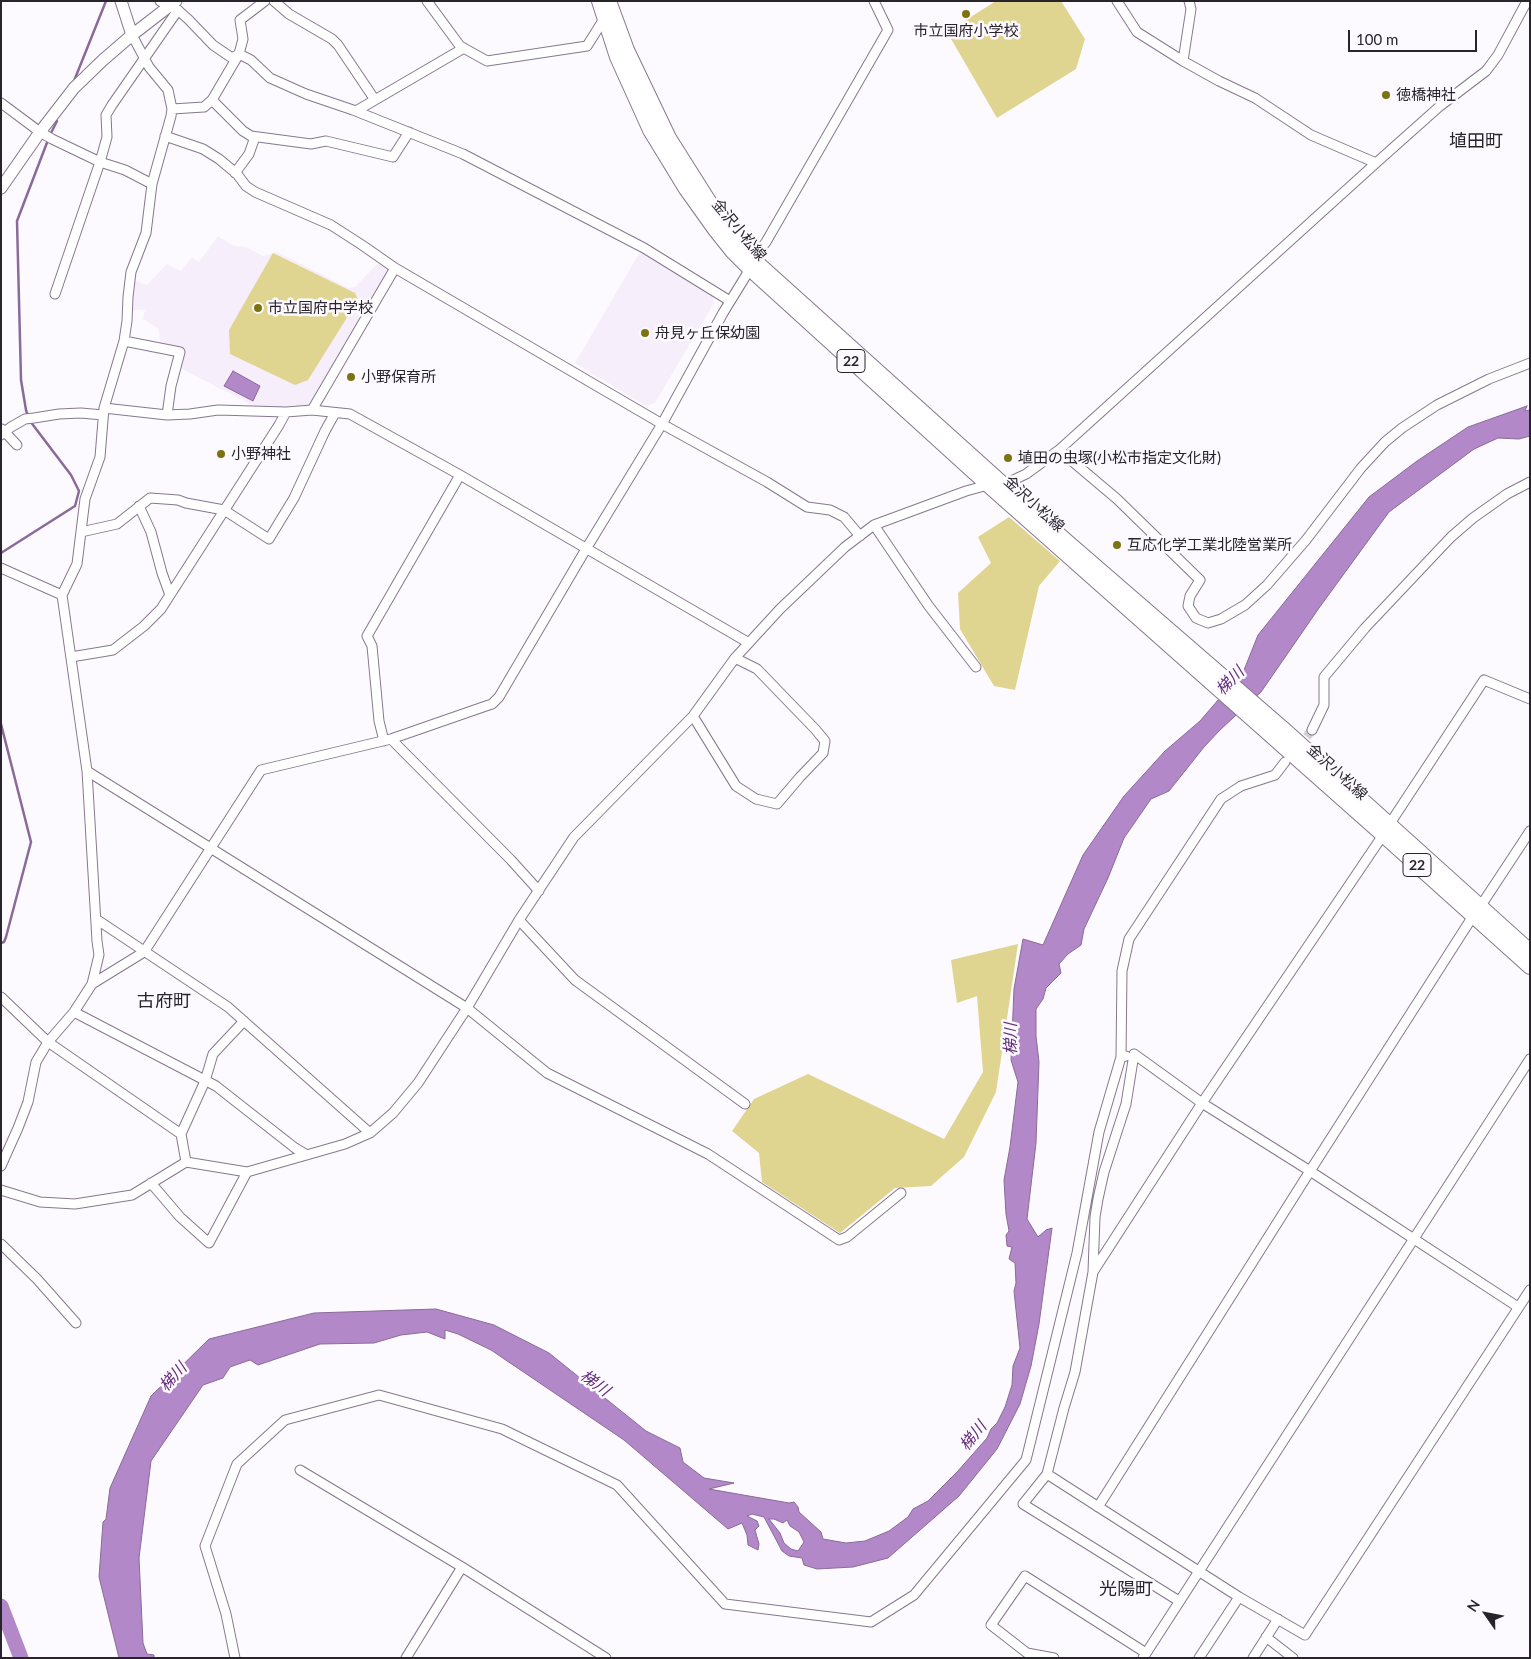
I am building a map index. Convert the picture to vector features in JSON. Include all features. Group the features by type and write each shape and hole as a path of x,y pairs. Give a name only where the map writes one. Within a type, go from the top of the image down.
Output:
{"main road":[{"name":"金沢小松線","path":"599,1 617,57 650,130 686,189 716,231 988,485 1189,655 1308,760 1477,912 1530,967"},
{"name":"金沢小松線","path":"609,1 627,50 669,138 751,264 1005,484 1189,655"},
{"name":"金沢小松線","path":"1477,912 1530,951"}],"street":[{"path":"1,1166 28,1102 36,1062 48,1042 74,1012 92,984 99,956 88,771 65,628 62,595 77,564 85,499 100,457 103,411 124,341 131,272 146,234 152,184 172,109 168,90 149,68 132,35 121,1"},
{"path":"172,109 204,107 212,100 239,54 243,39 240,20 265,1"},
{"path":"274,1 289,14 338,44 375,100"},
{"path":"427,1 460,46 487,61 587,46 604,19"},
{"path":"92,984 144,952 261,770 388,740 492,704 499,697 662,424 751,264 766,242 888,30 874,1"},
{"path":"1117,1 1137,32 1183,61 1255,98 1311,135 1376,163"},
{"path":"1183,61 1191,9 1189,1"},
{"path":"1005,484 1026,474 1059,450 1440,106 1486,71 1498,55 1527,1"},
{"path":"1,188 46,136 74,88 132,35 171,5"},
{"path":"171,5 189,20 213,45 232,58 239,54"},
{"path":"55,294 100,162 107,137 106,115 144,58 171,5"},
{"path":"356,111 464,48"},
{"path":"239,54 251,60 270,78 306,94 356,111 463,154 644,248 730,301"},
{"path":"212,100 243,131 256,137 311,144 326,141 393,157 409,132"},
{"path":"1,103 46,136 100,162 125,170 152,184"},
{"path":"164,136 203,149 219,159 246,186 255,192 331,225 395,268 662,424 767,482 807,507 830,510 844,517 860,536"},
{"path":"235,173 249,154 256,137"},
{"path":"312,410 395,268"},
{"path":"124,341 180,352 171,386 167,415"},
{"path":"1059,450 1117,499 1200,580 1190,596 1188,606 1196,618 1208,623 1221,619 1245,605 1267,585 1306,540 1361,468 1396,433 1437,405 1489,379 1530,363"},
{"path":"17,445 3,432 30,419 59,414 103,411 167,415 218,410 286,412 312,410 350,414 460,475 749,643"},
{"path":"71,657 113,650 144,626 161,609 286,412"},
{"path":"81,532 117,524 150,498 178,500 224,510 269,539 294,498 335,413"},
{"path":"460,475 368,636 372,646 379,721 388,740 511,860 538,891"},
{"path":"1312,730 1324,705 1324,677 1365,628 1451,537 1473,518 1507,494 1530,482"},
{"path":"1,1190 40,1202 75,1204 132,1195 186,1162 247,1172 345,1144 370,1133 393,1113 418,1083 467,1008 519,920 574,837 693,716 736,658 780,609 846,547 874,525 966,491 988,485"},
{"path":"140,506 151,532 170,595"},
{"path":"874,525 928,605 976,668"},
{"path":"1,568 62,595"},
{"path":"693,716 736,786 756,799 777,804 823,753 825,741 815,728 757,669 736,658"},
{"path":"1093,1272 1202,1104 1484,680 1530,699"},
{"path":"234,1658 226,1614 205,1546 237,1464 285,1420 379,1395 502,1429 617,1485 725,1604 870,1622 914,1595 1026,1460 1077,1253 1100,1132 1121,1057 1122,971 1129,939 1222,799 1241,786 1275,775 1285,762"},
{"path":"88,771 467,1008 547,1073 708,1154 839,1240 847,1237 901,1193"},
{"path":"1098,1507 1310,1171 1530,831"},
{"path":"96,919 228,1007 370,1133"},
{"path":"519,920 575,980 745,1104"},
{"path":"1,997 48,1042 180,1134"},
{"path":"74,1012 216,1086 295,1148 307,1155"},
{"path":"186,1162 180,1134 205,1080 213,1054 244,1021"},
{"path":"1121,1057 1134,1054 1202,1104 1310,1171 1518,1307"},
{"path":"1134,1054 1126,1104 1104,1172 1098,1199 1095,1218 1093,1272 1076,1372 1064,1408 1047,1474 1023,1504 1179,1601"},
{"path":"1054,1658 1026,1655 991,1625 1025,1576 1144,1655 1530,1059"},
{"path":"151,1183 180,1217 209,1243 247,1172"},
{"path":"1,1244 37,1279 76,1323"},
{"path":"1047,1474 1239,1597 1306,1636 1530,1290"},
{"path":"300,1470 462,1567 606,1658"},
{"path":"406,1658 462,1567"},
{"path":"1199,1658 1239,1597"},
{"path":"1253,1658 1278,1619"},
{"path":"1266,1637 1293,1658"}],"shaded area":[{"path":"996,1 1061,1 1085,39 1076,69 997,118 947,32"},
{"path":"218,236 234,246 246,247 263,256 277,252 349,288 355,287 380,261 392,269 312,408 254,406 180,368 184,351 176,346 160,345 159,329 143,319 145,310 133,310 135,281 147,285 167,264 181,271 192,257 199,262"},
{"name":"舟見ヶ丘保幼園","path":"640,252 713,295 714,303 655,403 646,406 575,363"},
{"path":"273,253 355,293 358,300 308,380 295,385 230,354 229,330"},
{"path":"1009,517 1060,561 1039,586 1015,690 994,686 960,629 958,593 991,563 978,537"},
{"path":"1018,944 996,1092 964,1157 931,1186 895,1188 840,1233 762,1182 759,1153 732,1131 754,1099 808,1074 944,1139 983,1072 977,996 957,1003 951,960"}],"water":[{"path":"233,371 260,386 253,401 224,386"},
{"name":"梯川","path":"1527,406 1525,411 1530,410 1530,436 1519,439 1498,438 1474,449 1389,512 1261,692 1204,747 1169,791 1151,799 1124,838 1084,929 1081,945 1068,954 1059,964 1061,973 1046,988 1043,999 1036,1009 1036,1036 1039,1062 1036,1143 1027,1219 1038,1237 1046,1230 1052,1228 1039,1324 1031,1366 1020,1404 997,1449 959,1496 888,1558 853,1567 817,1569 804,1565 802,1558 789,1556 782,1551 764,1517 752,1514 747,1516 757,1521 759,1526 755,1530 759,1544 758,1550 748,1545 747,1535 742,1523 728,1529 624,1440 491,1350 458,1334 445,1330 445,1339 427,1332 401,1335 374,1343 320,1344 258,1365 250,1360 230,1367 223,1378 203,1385 151,1461 139,1558 143,1643 147,1654 154,1655 154,1658 119,1658 99,1577 103,1522 106,1519 110,1488 151,1396 209,1339 314,1313 436,1309 494,1325 549,1353 646,1431 680,1448 683,1462 704,1478 734,1483 709,1489 789,1503 794,1502 799,1512 821,1532 823,1539 846,1543 865,1541 889,1531 908,1517 913,1509 928,1501 957,1472 987,1438 991,1429 997,1423 1005,1407 1012,1385 1013,1366 1020,1348 1014,1291 1016,1283 1015,1263 1009,1259 1012,1247 1007,1246 1006,1235 1009,1231 1004,1180 1018,1082 1011,1060 1014,989 1023,939 1043,945 1083,855 1124,796 1165,751 1200,721 1244,670 1258,635 1369,497 1417,461 1468,427","holes":["769,1519 783,1523 787,1520 790,1526 799,1532 804,1542 798,1551 791,1549 784,1543 780,1533"]}],"waterway":[{"path":"74,81 106,1"},
{"path":"50,135 57,121"},
{"path":"28,416 21,380 17,221 48,140"},
{"path":"1,553 75,506 79,491 71,475 30,421"},
{"path":"1,724 31,842 6,937 4,942 1,943"},
{"path":"1,1606 21,1658"}],"tunnel":[{"path":"1298,747 1312,730"}],"place":[{"name":"市立国府小学校","path":"966,14"},
{"name":"徳橋神社","path":"1386,95"},
{"name":"市立国府中学校","path":"258,308"},
{"name":"舟見ヶ丘保幼園","path":"645,333"},
{"name":"小野保育所","path":"351,377"},
{"name":"小野神社","path":"221,454"},
{"name":"埴田の虫塚(小松市指定文化財)","path":"1008,458"},
{"name":"互応化学工業北陸営業所","path":"1117,545"}],"district":[{"name":"埴田町","path":"1476,141"},
{"name":"古府町","path":"164,1001"},
{"name":"光陽町","path":"1126,1589"}]}
